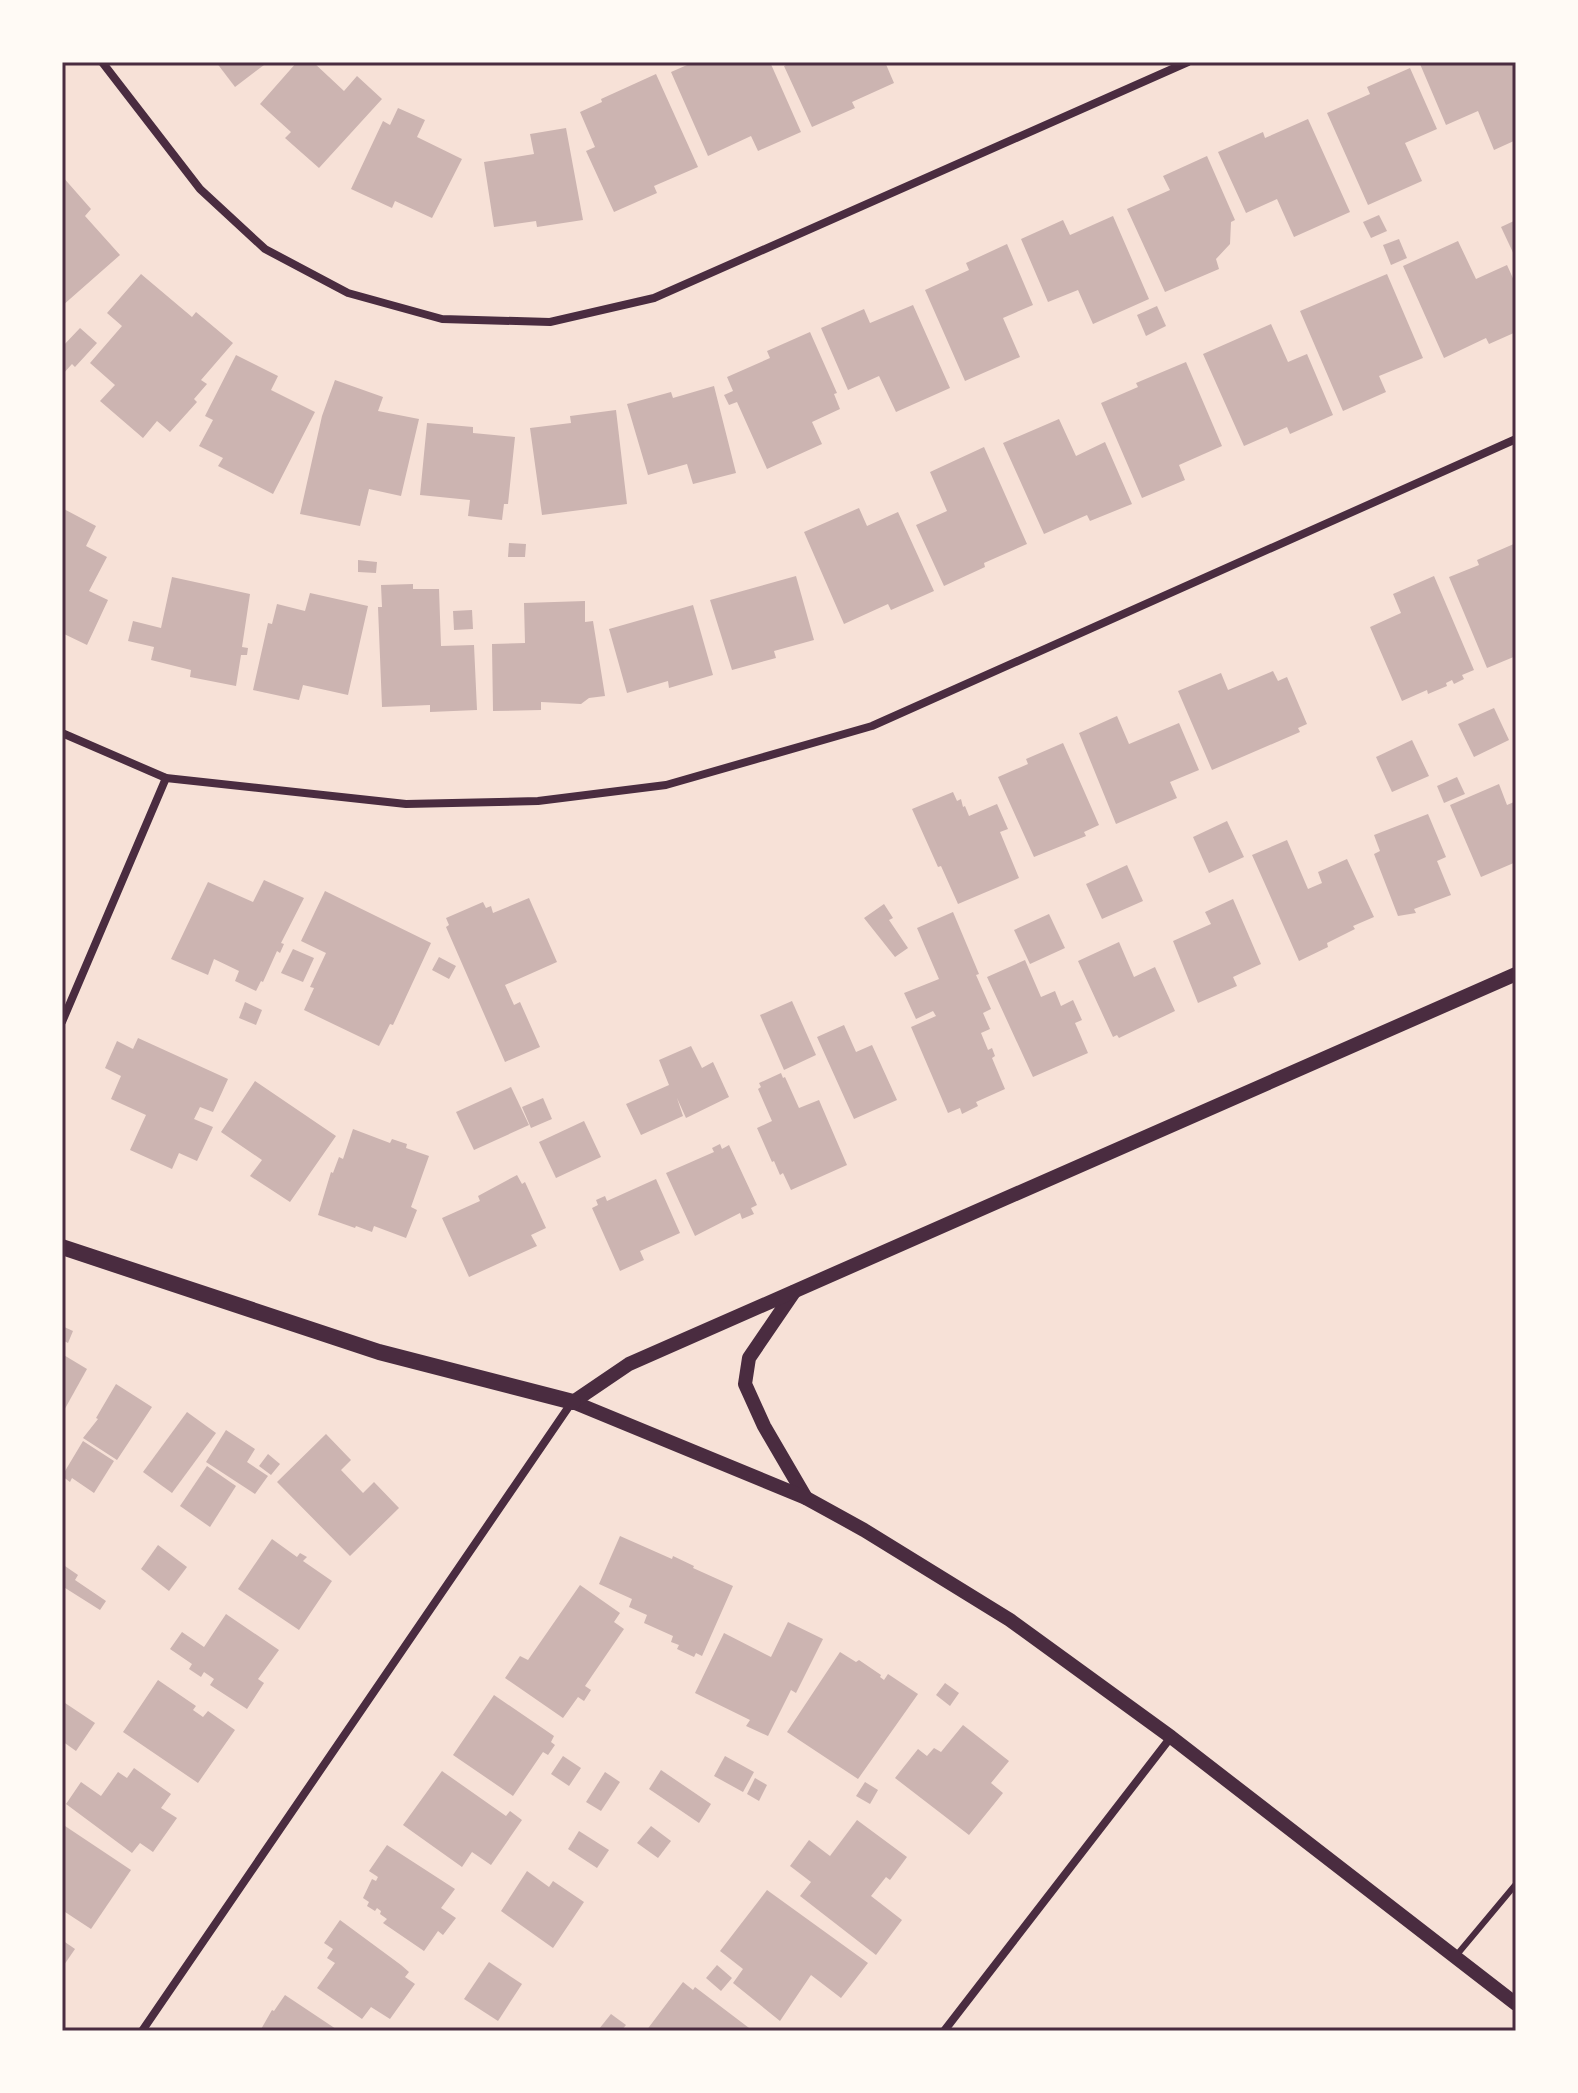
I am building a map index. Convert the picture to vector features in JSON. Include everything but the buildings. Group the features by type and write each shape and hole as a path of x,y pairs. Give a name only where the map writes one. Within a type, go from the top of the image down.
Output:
{"main road":[{"path":"62,1247 379,1352 573,1402"}],"street":[{"path":"102,62 200,189 265,249 348,293 442,319 550,322 654,298 1188,62"},
{"path":"62,733 166,778 406,804 538,801 666,785 872,726 1516,439"},
{"path":"62,1022 166,778"},
{"path":"142,2031 573,1402 629,1364 1516,974"},
{"path":"794,1292 749,1358 745,1384 764,1426 806,1498"},
{"path":"573,1402 806,1498 1010,1620 1171,1737 1516,2004"},
{"path":"944,2031 1171,1737"}],"lane":[{"path":"1455,1957 1516,1884"}]}
